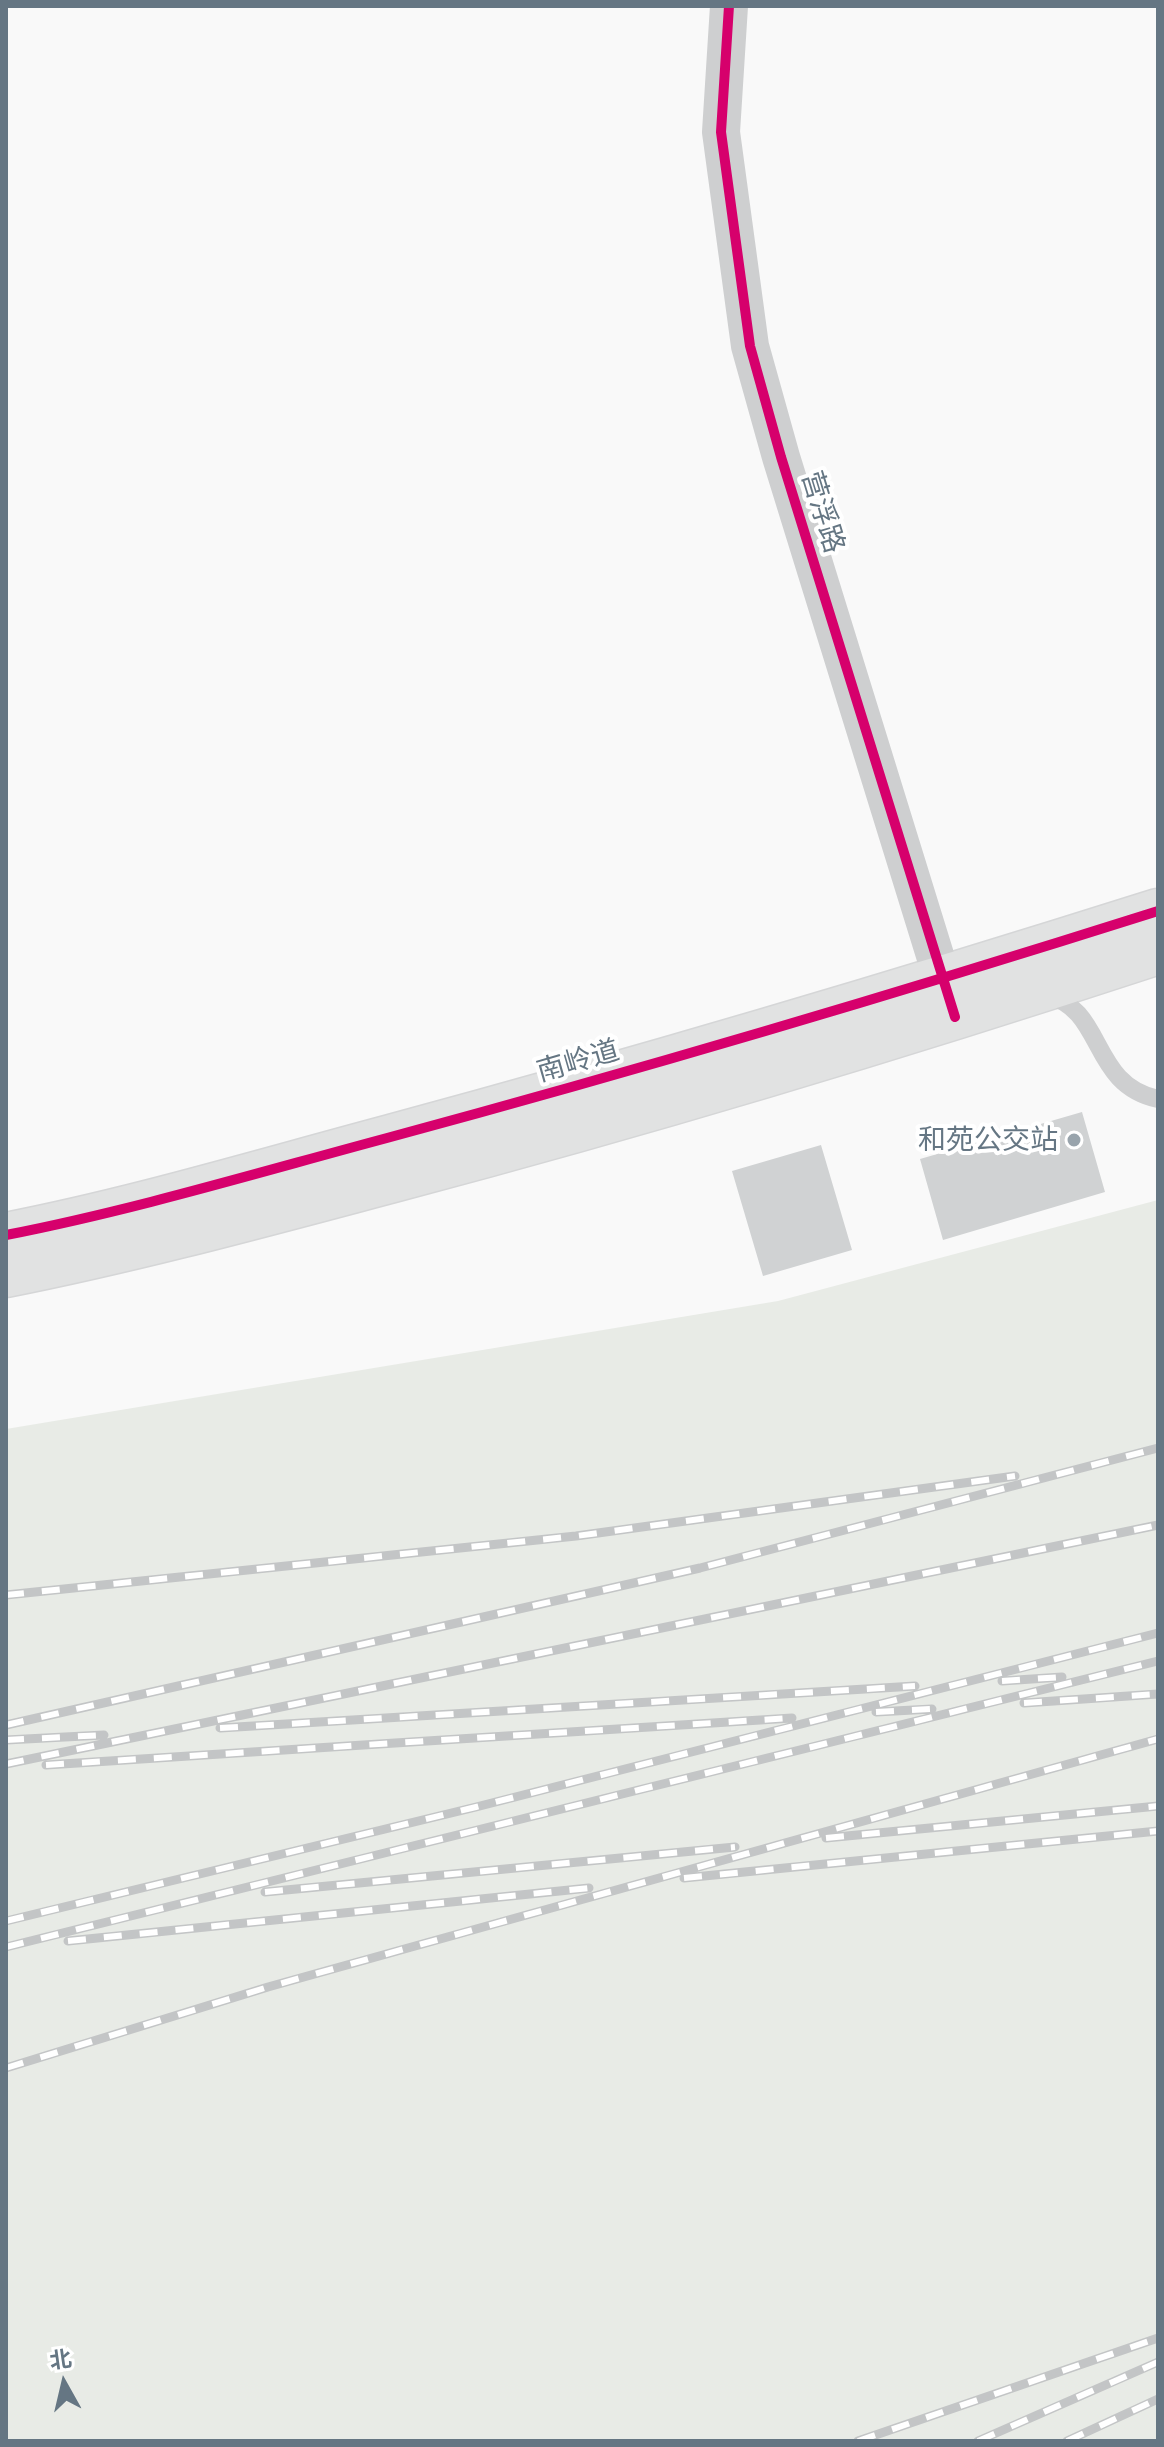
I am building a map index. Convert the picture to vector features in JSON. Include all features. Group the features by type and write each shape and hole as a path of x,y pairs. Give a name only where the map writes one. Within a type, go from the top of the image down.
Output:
{"street":[{"name":"营浮路","path":"729,6 721,132 750,346 781,457 948,999"},
{"name":"南岭道","path":"948,999 1158,911"},
{"name":"南岭道","path":"6,1275 27,1239 135,1206 564,1090 948,999 1035,993 1158,952"},
{"path":"6,1267 27,1239"}],"lane":[{"path":"1035,993 1051,996 1077,1011 1104,1060 1120,1081 1137,1093 1158,1099"}],"shaded area":[{"path":"1158,1200 1158,2441 6,2441 6,1429 778,1301"}],"building":[{"path":"1082,1112 1105,1192 943,1240 920,1159"},
{"path":"821,1145 852,1250 763,1276 732,1171"}],"railway":[{"path":"6,1725 700,1568 1158,1448"},
{"path":"6,1595 576,1536 1015,1476"},
{"path":"6,1764 1158,1525"},
{"path":"6,1921 476,1807 1158,1633"},
{"path":"6,1947 1158,1661"},
{"path":"1002,1681 1062,1677"},
{"path":"220,1728 915,1686"},
{"path":"1024,1703 1158,1694"},
{"path":"876,1712 932,1709"},
{"path":"46,1765 792,1718"},
{"path":"6,1740 104,1735"},
{"path":"6,2068 268,1987 1158,1739"},
{"path":"826,1838 1158,1806"},
{"path":"684,1878 1158,1831"},
{"path":"265,1892 735,1847"},
{"path":"68,1941 589,1888"},
{"path":"858,2441 1158,2338"},
{"path":"978,2441 1158,2362"},
{"path":"1067,2441 1158,2399"}],"cycle path":[{"path":"729,6 721,132 750,346 781,457 955,1017"},
{"path":"6,1235 197,1190 581,1084 870,1000 1158,911"}],"place":[{"name":"和苑公交站","path":"1074,1140"}]}
